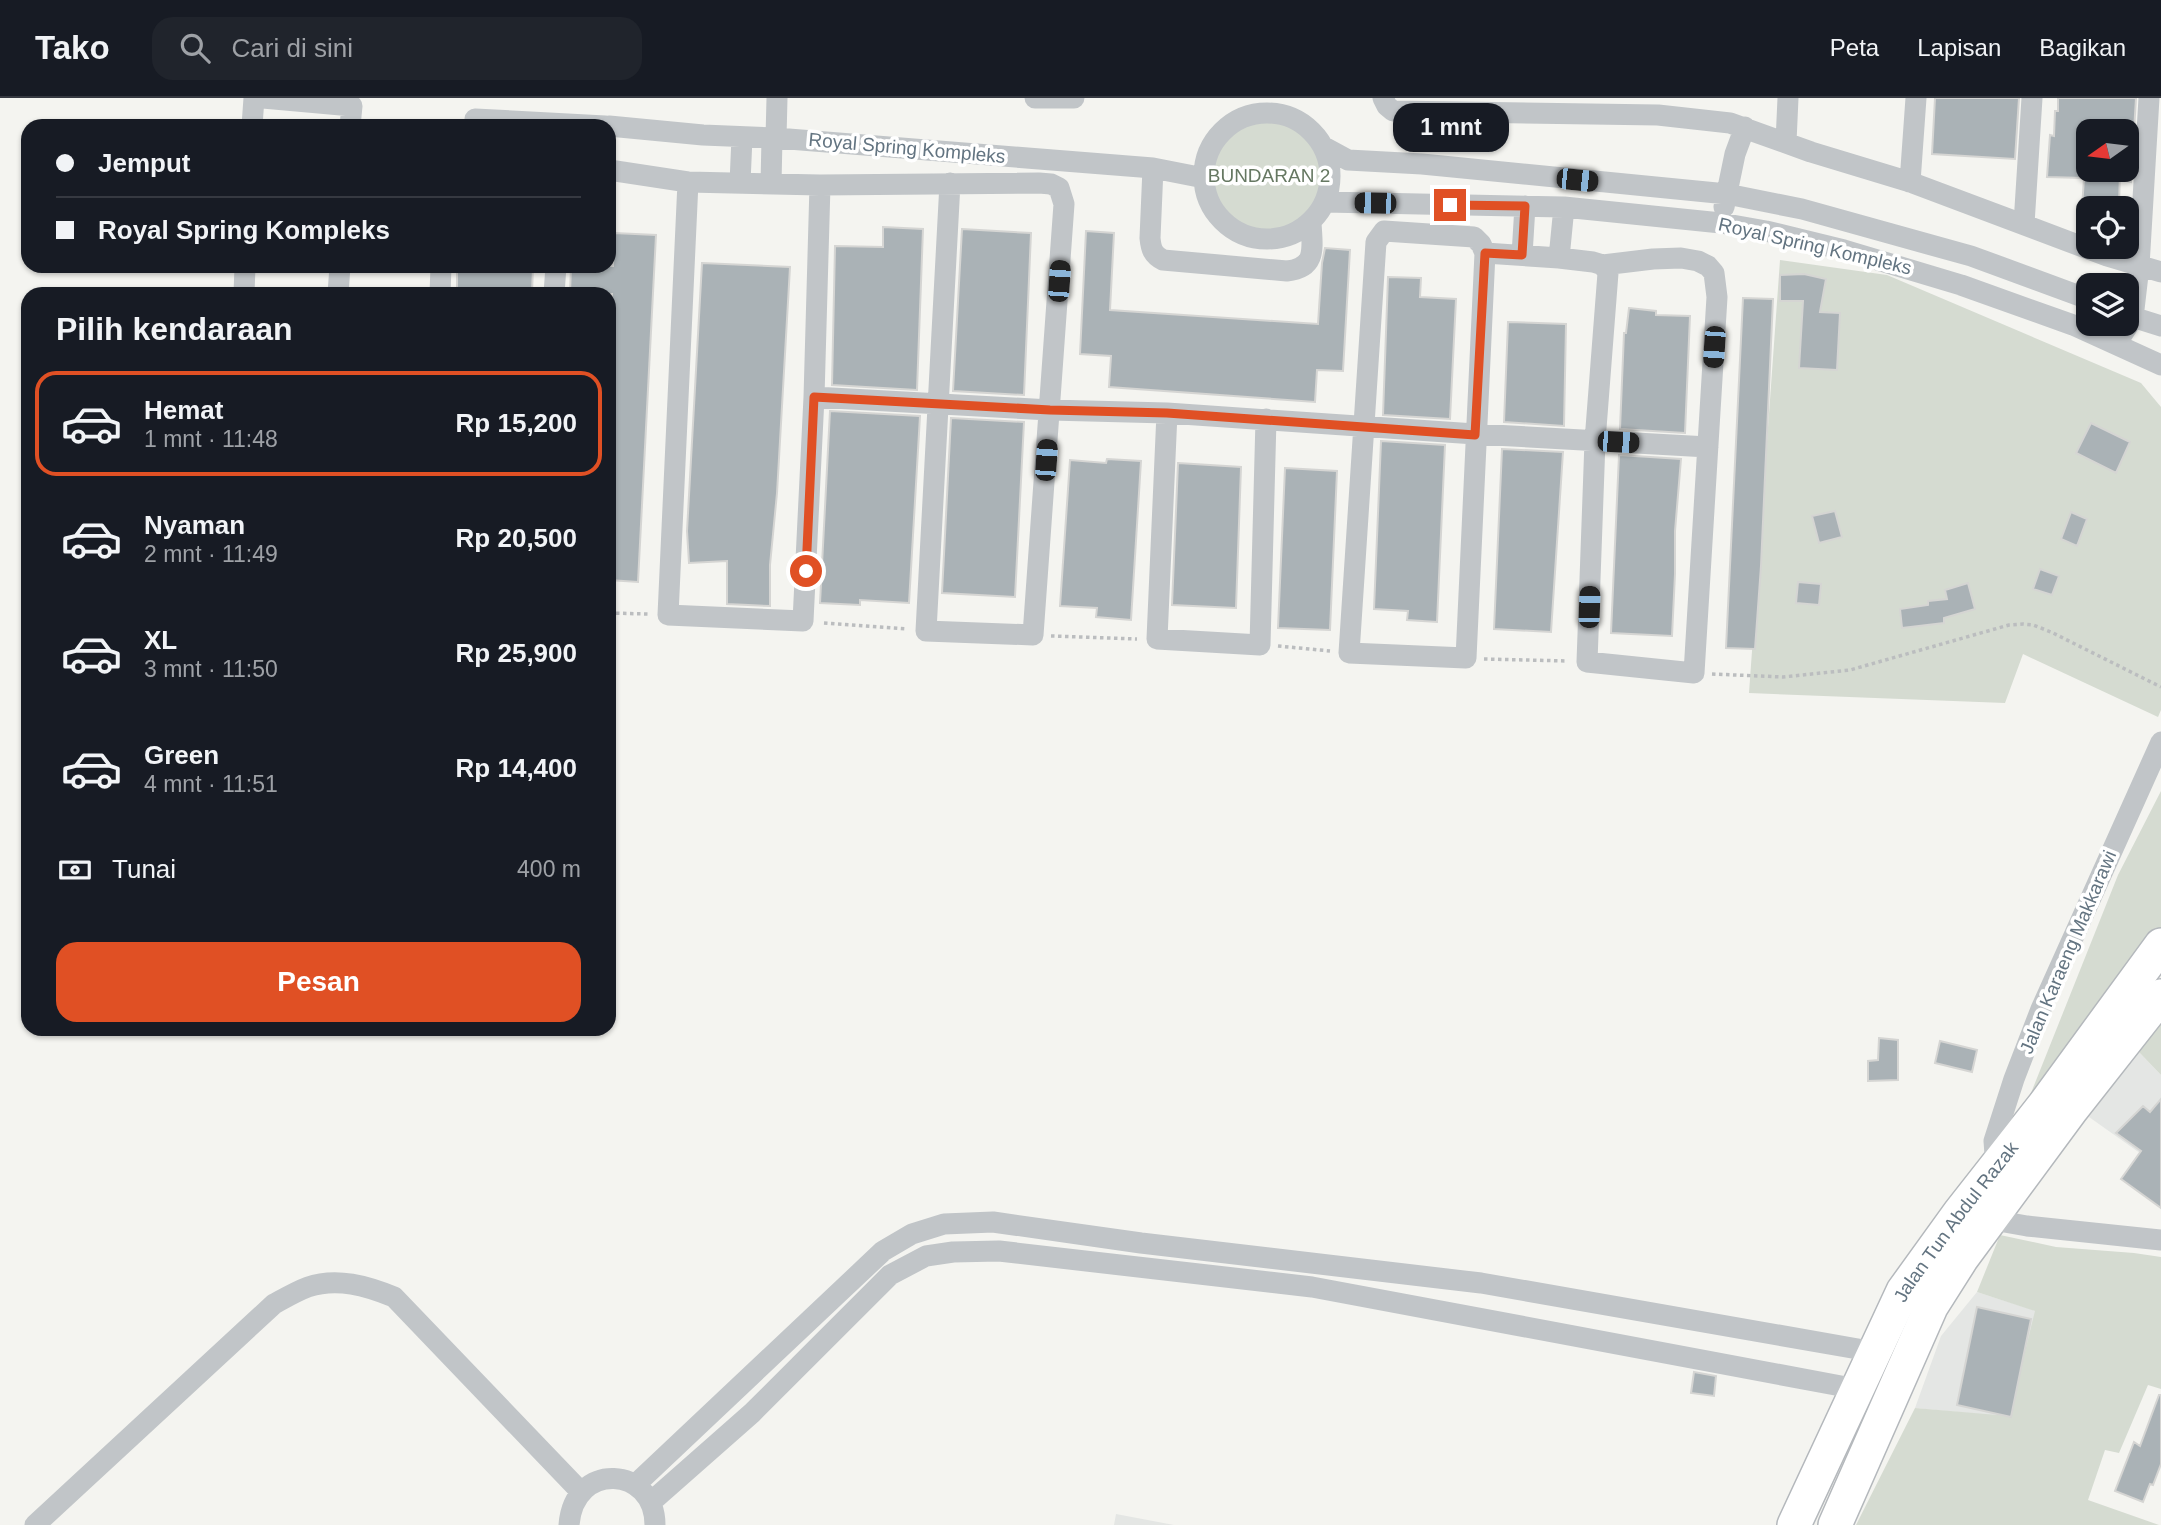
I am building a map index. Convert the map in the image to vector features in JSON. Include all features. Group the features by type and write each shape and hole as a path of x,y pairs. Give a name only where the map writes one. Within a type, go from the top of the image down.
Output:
{"main road":[{"name":"Jalan Tun Abdul Razak","path":"2007,1177 2161,945"},
{"name":"Jalan Tun Abdul Razak","path":"1794,1525 1903,1291 2072,1109 2161,996"},
{"name":"Jalan Tun Abdul Razak","path":"1835,1525 1931,1307 1962,1258 1975,1216"}],"street":[{"path":"253,119 254,98"},
{"path":"263,98 352,106 351,119"},
{"path":"771,184 776,98"},
{"path":"1035,98 1074,98"},
{"path":"1383,98 1393,111 1479,114 1521,105 1658,106 1745,127 1822,156 1910,182 2107,256 2161,272"},
{"path":"1786,142 1788,98"},
{"path":"1910,182 1916,98"},
{"path":"2024,224 2032,98"},
{"path":"2138,273 2149,98"},
{"path":"1248,106 1271,112 1294,108 1316,135 1329,160 1329,188 1325,202 1311,222 1302,229 1279,238 1255,238 1233,229 1215,212 1205,191 1207,155 1212,144 1248,106"},
{"name":"Royal Spring Kompleks","path":"616,127 1153,168 1204,178"},
{"path":"1721,223 1735,155 1745,127"},
{"path":"740,183 742,137"},
{"name":"Royal Spring Kompleks","path":"1324,147 1348,160 1474,169 1727,194 1802,209 1970,256 2076,295"},
{"path":"1153,168 1151,249 1155,256 1163,260 1298,270 1306,265 1310,258 1311,222"},
{"path":"616,171 688,182 820,185 950,183 1051,184 1059,188 1064,204 1033,635 926,631 950,183"},
{"path":"688,182 668,615 803,621 814,397 820,185"},
{"name":"Royal Spring Kompleks","path":"1325,202 1564,207 1721,223 1766,231 1921,271 2013,303 2161,365"},
{"path":"1522,255 1525,206"},
{"path":"1559,258 1564,207"},
{"path":"1391,230 1468,236 1478,240 1485,253 1466,659 1349,653 1376,242 1384,231 1391,230"},
{"path":"1485,253 1559,258 1604,265 1653,258 1681,258 1708,265 1714,273 1717,297 1694,673 1587,662 1595,441 1608,273 1604,265"},
{"path":"2139,319 2161,326"},
{"path":"2116,344 2120,336"},
{"path":"814,397 1050,410 1167,413 1475,435 1708,447"},
{"path":"1167,413 1157,639 1260,645 1266,419"},
{"name":"Jalan Karaeng Makkarawi","path":"2007,1177 1994,1141 2014,1079 2041,1009 2161,742"},
{"path":"1975,1216 2161,1240"},
{"path":"635,1485 883,1251 912,1234 944,1224 993,1222 1481,1283 1875,1352"},
{"path":"651,1502 752,1413 890,1275 926,1256 953,1252 999,1251 1312,1287 1857,1389"},
{"path":"35,1525 274,1304 310,1287 342,1282 370,1287 394,1297 581,1492"},
{"path":"569,1525 570,1511 576,1497 587,1486 600,1480 615,1478 642,1490 651,1502 655,1525"}],"path":[{"path":"616,612 668,615"},
{"path":"803,621 926,631"},
{"path":"1694,673 1783,677 1850,670 2009,625 2023,624 2051,632 2161,687"},
{"path":"1033,635 1157,639"},
{"path":"1260,645 1349,653"},
{"path":"1466,659 1587,662"}],"shaded area":[{"path":"2138,1051 2161,1075 2161,1168 2089,1117"},
{"path":"1977,1292 2036,1311 2009,1417 1915,1408 1941,1336"},
{"path":"1116,1514 1174,1525 1114,1525"}],"green space":[{"name":"BUNDARAN 2","path":"1266,119 1288,123 1307,135 1319,154 1323,176 1319,198 1307,217 1288,229 1266,233 1244,229 1225,217 1213,198 1209,176 1213,154 1225,135 1244,123"},
{"path":"1780,260 1887,275 2141,383 2161,407 2161,710 2158,717 2023,654 2005,703 1749,693"},
{"path":"2161,791 2161,950 2011,1143 2118,875"},
{"path":"2161,1021 2161,1075 2138,1051"},
{"path":"2000,1235 2056,1247 2161,1257 2161,1389 2148,1385 2119,1453 2105,1450 2088,1500 2159,1525 1856,1525 1915,1408 2009,1416 2035,1311 1977,1292"}],"building":[{"path":"1935,98 2019,98 2015,159 1932,154"},
{"path":"2058,98 2136,98 2135,119 2076,119 2076,178 2047,177 2050,135 2054,136 2055,111 2058,111"},
{"path":"2084,182 2120,182 2119,196 2083,196"},
{"path":"883,227 923,229 917,390 832,385 835,246 883,247"},
{"path":"962,229 1031,233 1024,395 953,391"},
{"path":"1086,231 1114,233 1110,310 1318,324 1325,248 1350,250 1343,371 1317,370 1315,402 1109,387 1111,356 1080,354"},
{"path":"616,233 656,235 638,582 616,580 616,287 570,287 571,273 616,273"},
{"path":"702,263 790,267 777,493 770,565 770,606 727,604 727,561 689,563 687,531"},
{"path":"457,273 533,273 532,287 457,287"},
{"path":"1804,274 1826,279 1820,312 1840,313 1837,370 1799,368 1803,301 1780,301 1780,275"},
{"path":"1388,277 1421,278 1420,297 1456,299 1450,419 1383,415"},
{"path":"1743,298 1773,299 1755,649 1726,648"},
{"path":"1629,308 1656,311 1656,315 1690,316 1685,433 1620,429 1624,333"},
{"path":"1508,322 1566,324 1564,426 1504,422"},
{"path":"830,411 920,416 909,603 860,600 860,605 820,603"},
{"path":"951,418 1024,422 1015,597 942,593"},
{"path":"2091,423 2130,442 2116,473 2076,453"},
{"path":"1381,441 1445,445 1437,622 1407,620 1408,611 1374,609"},
{"path":"1502,449 1563,452 1551,632 1494,629"},
{"path":"1619,455 1681,459 1675,531 1672,636 1611,633"},
{"path":"1107,459 1141,461 1131,620 1096,617 1097,608 1060,606 1070,460 1106,463"},
{"path":"1178,463 1241,467 1236,608 1172,605"},
{"path":"1285,468 1337,471 1330,630 1278,628"},
{"path":"1835,511 1842,537 1819,543 1812,516"},
{"path":"2071,512 2087,519 2077,546 2061,539"},
{"path":"2040,569 2059,576 2052,595 2033,589"},
{"path":"1798,582 1821,584 1819,605 1796,603"},
{"path":"1968,583 1975,609 1944,618 1944,623 1902,628 1900,609 1947,599 1945,590"},
{"path":"1879,1038 1898,1040 1898,1080 1868,1081 1868,1061 1878,1060"},
{"path":"1940,1041 1977,1050 1972,1072 1935,1063"},
{"path":"2161,1099 2161,1208 2121,1179 2141,1151 2116,1133 2143,1106 2150,1112"},
{"path":"1977,1307 2031,1319 2011,1417 1957,1405"},
{"path":"1694,1372 1716,1376 1714,1396 1691,1393"},
{"path":"2159,1395 2161,1464 2143,1502 2115,1491 2134,1442 2140,1446"}],"route":[{"path":"806,571 814,397 1050,410 1167,413 1475,435 1485,253 1522,255 1525,206 1450,205"}]}
